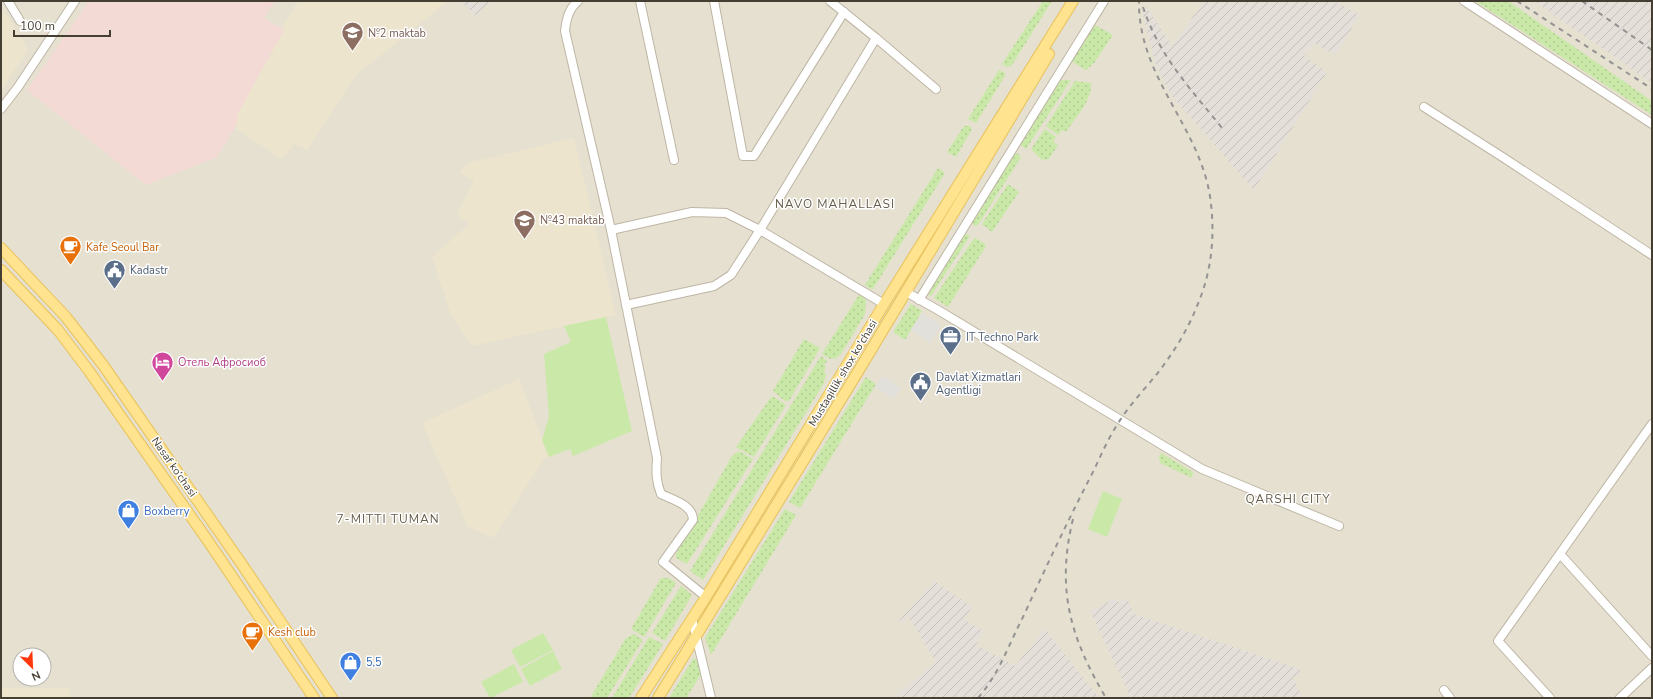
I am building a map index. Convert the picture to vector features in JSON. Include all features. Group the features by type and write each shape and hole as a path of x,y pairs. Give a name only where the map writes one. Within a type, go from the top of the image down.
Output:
{"main road":[{"path":"1048,49 1073,1"},
{"path":"1048,49 1081,1"},
{"name":"Mustaqillik shox ko'chasi","path":"641,698 706,597 946,205 1048,49"},
{"name":"Mustaqillik shox ko'chasi","path":"658,698 955,211 1048,49"},
{"path":"946,205 955,211"},
{"name":"Nasaf ko‘chasi","path":"1,248 66,317 103,365 241,563 332,698"},
{"name":"Nasaf ko‘chasi","path":"1,270 58,330 88,371 208,541 314,698"},
{"path":"706,597 716,604"}],"street":[{"path":"8,1 20,21"},
{"path":"1,109 18,87 76,1"},
{"path":"578,1 574,4 566,18 565,31 611,230 657,458 656,476 658,486 662,494 691,510 693,514 693,520 663,562 706,597"},
{"path":"640,1 674,160"},
{"path":"714,1 743,156 754,156 844,12"},
{"path":"830,1 936,89"},
{"path":"1464,1 1652,124"},
{"path":"919,300 1101,2"},
{"path":"626,305 714,286 731,275 760,230 876,38"},
{"path":"1424,107 1652,255"},
{"path":"611,230 692,212 708,211 726,213 760,230 884,304"},
{"path":"906,292 1202,469 1339,526"},
{"path":"1550,698 1498,641 1652,424"},
{"path":"1560,554 1652,656"},
{"path":"692,619 711,698"},
{"path":"1620,698 1652,668"},
{"path":"1444,690 1450,698"}],"shaded area":[{"path":"1,1 1652,1 1652,698 1,698"},
{"path":"89,1 275,1 264,18 284,30 237,115 237,124 217,157 146,185 27,90"},
{"path":"298,1 448,1 355,76 307,150 294,144 282,159 235,128 237,124 237,115 284,30 282,28"},
{"path":"461,1 490,1 476,16"},
{"path":"1204,1 1334,1 1360,15 1335,55 1314,43 1304,56 1327,72 1254,190 1171,95 1155,62 1142,11 1147,8 1172,46"},
{"path":"1534,1 1652,1 1652,83"},
{"path":"1,5 28,50 1,91"},
{"name":"№43 maktab","path":"574,138 616,315 471,346 450,312 432,257 469,224 457,214 474,181 459,172 467,163"},
{"path":"922,313 942,325 930,343 911,330"},
{"path":"883,376 901,388 894,399 875,387"},
{"path":"519,379 549,457 544,459 493,538 468,527 422,423"},
{"path":"934,581 972,607 964,620 984,631 976,645 1015,666 1045,629 1099,698 892,698 936,662 908,616 902,624 899,621"},
{"path":"1116,598 1119,603 1127,598 1134,614 1297,668 1302,671 1293,678 1303,698 1131,698 1090,611"},
{"path":"1,688 70,688 69,698 1,698"}],"green space":[{"path":"1043,1 1052,1 1012,65 1007,67 1002,64"},
{"path":"1475,1 1508,1 1652,101 1652,115"},
{"path":"1095,25 1113,35 1094,63 1086,70 1071,61"},
{"path":"999,70 1005,73 1005,76 976,123 968,119"},
{"path":"1059,80 1071,80 1026,149 1020,145 1020,141"},
{"path":"1075,81 1091,83 1089,96 1083,109 1066,132 1062,130 1058,135 1046,126"},
{"path":"964,126 970,126 972,129 956,157 947,152"},
{"path":"1045,129 1056,137 1053,142 1058,145 1049,159 1042,160 1031,149"},
{"path":"1017,153 1021,157 978,225 975,226 970,222 1013,154"},
{"path":"938,168 945,173 873,289 871,289 865,285"},
{"path":"1008,184 1019,192 992,232 982,224"},
{"path":"964,233 970,236 931,296 926,293"},
{"path":"975,238 984,243 986,246 948,307 934,298"},
{"path":"860,293 866,300 865,314 841,354 835,359 830,359 822,354"},
{"path":"911,304 922,311 905,340 893,332"},
{"path":"606,317 632,431 573,456 570,449 549,457 542,440 549,416 544,354 571,342 564,326"},
{"path":"804,339 820,348 789,401 785,401 773,391"},
{"path":"821,356 827,361 824,365 826,366 824,372 826,374 824,383 703,580 690,571"},
{"path":"866,377 876,384 800,508 789,502"},
{"path":"772,396 786,405 754,457 736,447"},
{"path":"739,451 753,459 687,564 676,558 676,554 732,456"},
{"path":"1161,453 1193,472 1192,478 1160,463 1159,457"},
{"path":"1103,491 1122,499 1107,537 1088,529"},
{"path":"785,509 796,515 711,655 705,638"},
{"path":"661,578 669,578 676,583 644,637 631,629"},
{"path":"681,586 692,595 665,641 652,633"},
{"path":"543,633 553,650 520,667 511,650"},
{"path":"634,634 643,640 607,698 590,698 626,638"},
{"path":"649,637 663,644 629,698 612,698"},
{"path":"553,651 562,669 530,686 521,669"},
{"path":"693,659 696,659 703,671 686,698 669,698"},
{"path":"514,664 523,682 490,698 481,682"}],"railway":[{"path":"978,698 992,679 1003,659 1058,543 1117,425 1127,410 1166,362 1185,331 1202,294 1209,269 1212,243 1212,217 1206,177 1196,151 1159,80 1149,55 1141,29 1139,1"},
{"path":"1517,1 1652,89"},
{"path":"1582,1 1652,50"},
{"path":"1143,7 1158,41 1176,71 1222,128"},
{"path":"1073,519 1068,544 1066,568 1066,590 1070,612 1075,633 1083,654 1106,698"}],"place":[{"name":"№2 maktab","path":"352,52"},
{"name":"№43 maktab","path":"524,240"},
{"name":"Kafe Seoul Bar","path":"71,266"},
{"name":"Kadastr","path":"115,290"},
{"name":"IT Techno Park","path":"951,356"},
{"name":"Отель Афросиоб","path":"162,382"},
{"name":"Davlat Xizmatlari Agentligi","path":"920,402"},
{"name":"Boxberry","path":"128,530"},
{"name":"Kesh club","path":"253,652"},
{"name":"5,5","path":"351,682"}],"district":[{"name":"NAVO MAHALLASI","path":"835,204"},
{"name":"QARSHI CITY","path":"1288,499"},
{"name":"7-MITTI TUMAN","path":"388,519"}]}
